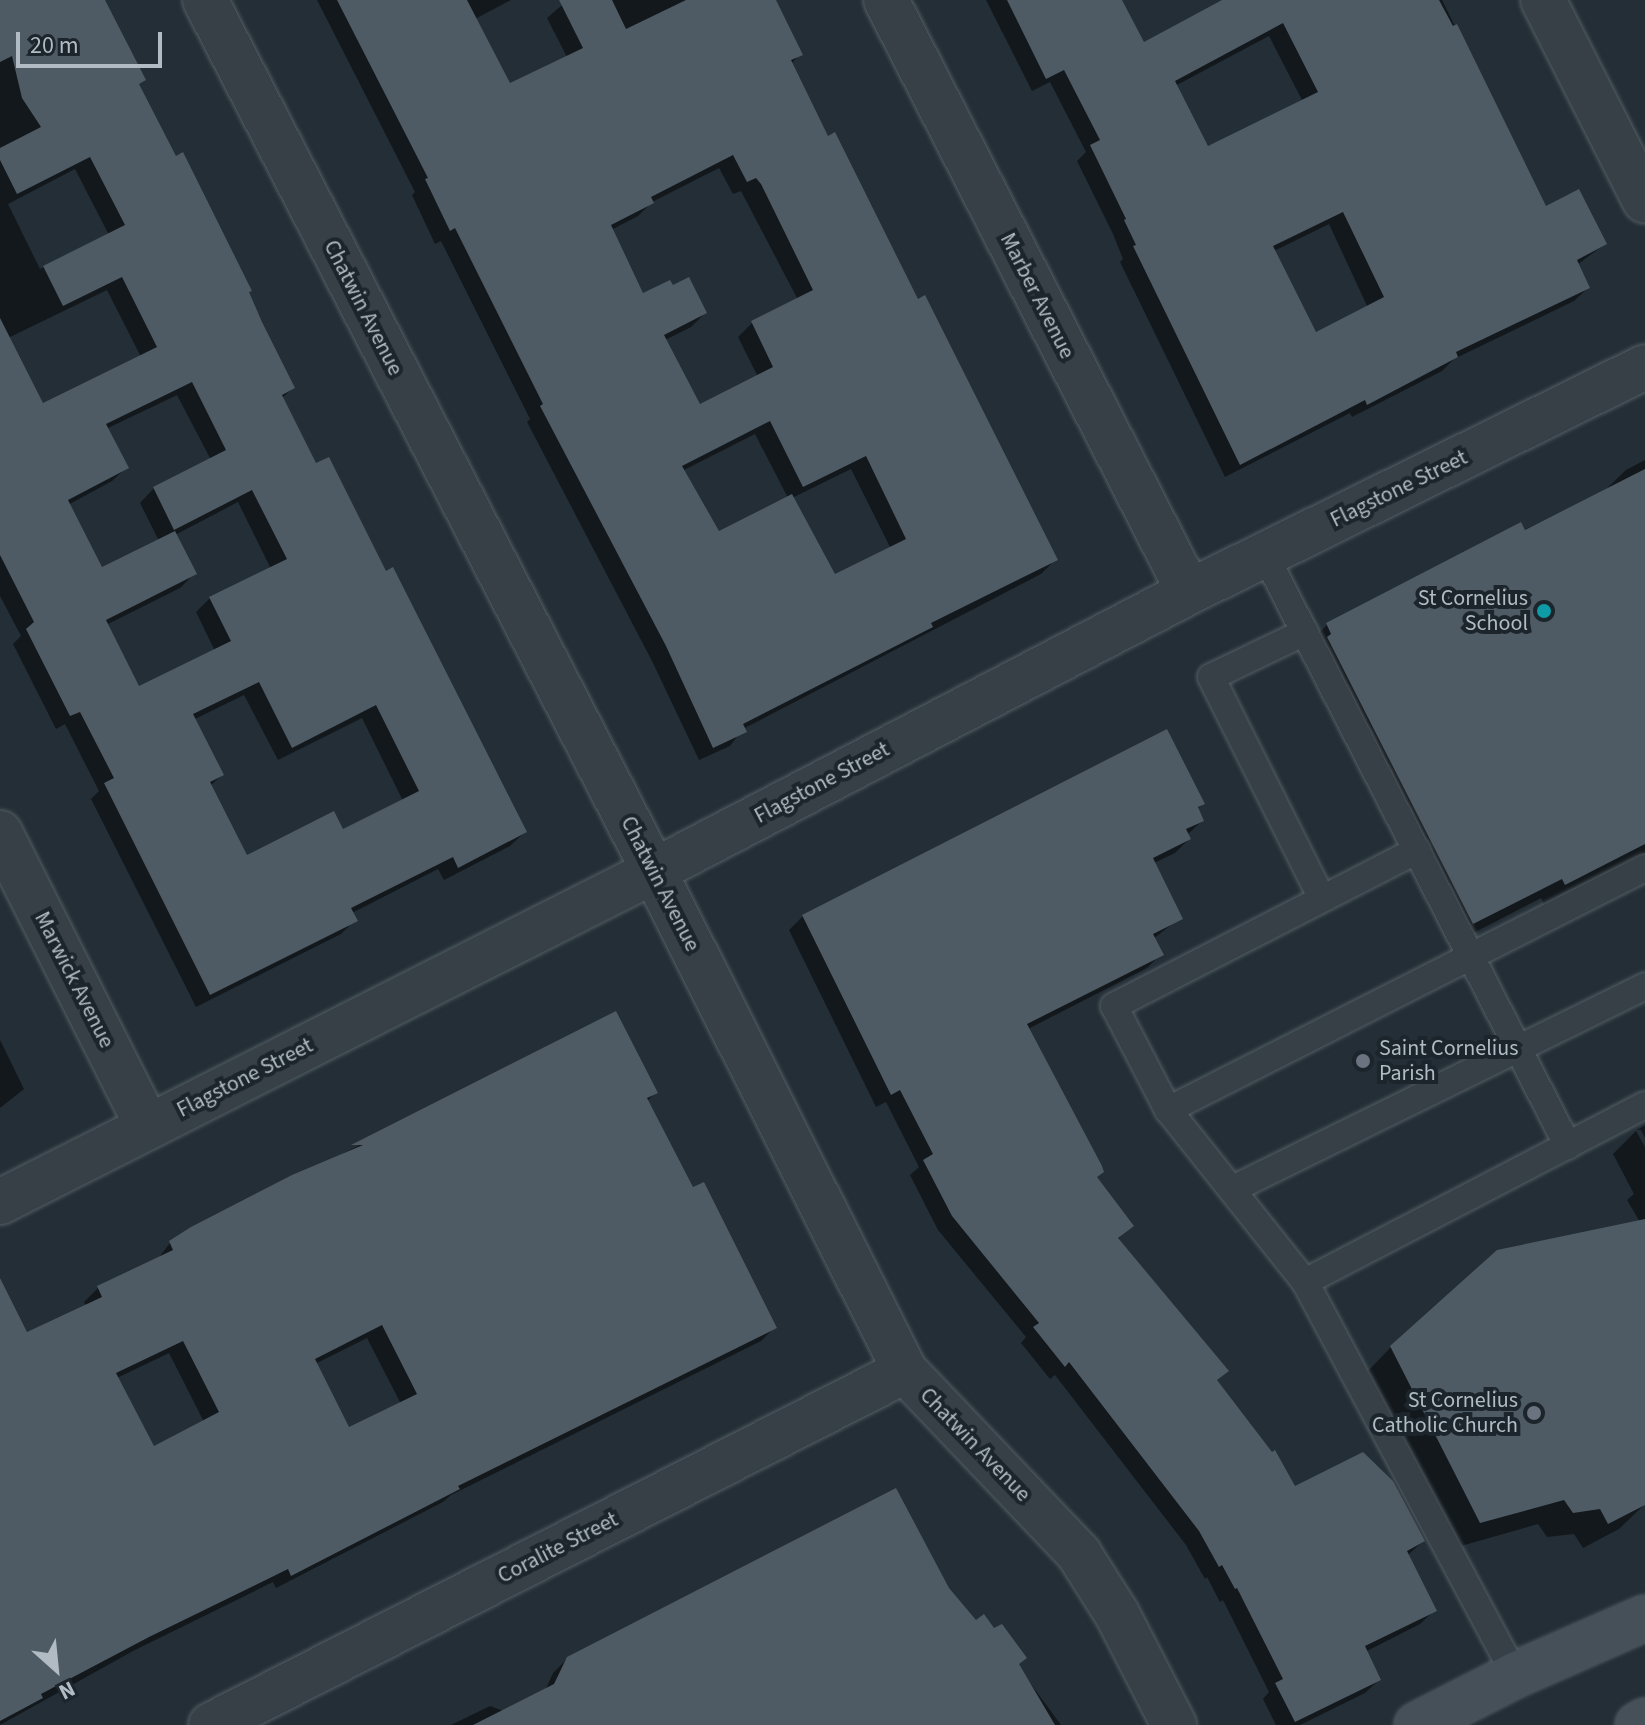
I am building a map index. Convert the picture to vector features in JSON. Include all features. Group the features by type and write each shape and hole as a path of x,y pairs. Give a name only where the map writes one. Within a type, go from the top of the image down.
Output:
{"main road":[{"path":"1417,1725 1515,1675 1645,1618"},
{"path":"1638,1725 1645,1721"}],"street":[{"name":"Chatwin Avenue","path":"205,0 654,871 905,1371 1079,1554 1117,1614 1174,1725"},
{"name":"Marber Avenue","path":"886,0 1189,592"},
{"path":"1543,0 1645,201"},
{"name":"Flagstone Street","path":"0,1202 654,871 1189,592 1645,367"},
{"name":"Marwick Avenue","path":"0,833 148,1127"},
{"name":"Coralite Street","path":"211,1725 905,1371"}],"lane":[{"path":"1265,555 1473,955 1568,1146"},
{"path":"1305,632 1211,677 1321,897"},
{"path":"1417,850 1114,1006 1168,1110 1305,1282 1515,1675"},
{"path":"1168,1110 1645,868"},
{"path":"1233,1189 1645,986"},
{"path":"1305,1282 1645,1105"}],"building":[{"path":"0,0 105,0 146,80 139,84 176,156 183,152 252,291 249,292 262,322 295,388 282,395 316,463 329,457 386,571 393,567 527,832 458,868 453,857 351,908 358,921 210,995 104,783 114,778 80,712 70,716 26,629 34,622 0,555 0,318 43,403 157,347 122,277 63,306 43,266 125,225 90,157 17,194 0,160 0,148 41,127 22,98 12,56 0,62","holes":["192,382 226,450 153,487 174,530 252,490 287,559 209,597 231,641 139,686 106,620 197,574 175,531 102,567 68,500 129,468 106,424","259,682 292,748 376,705 419,791 343,829 334,811 247,855 210,782 224,775 193,714"]},
{"path":"337,0 467,0 510,83 583,48 559,0 612,0 626,29 686,0 776,0 803,55 791,60 828,136 835,132 918,299 925,295 1058,560 931,623 933,627 743,724 747,732 713,748 666,646 540,406 543,404 455,228 450,231 425,179 428,178","holes":["733,155 747,182 756,178 761,184 813,290 751,321 773,367 700,404 664,335 707,313 689,277 673,285 670,280 643,293 611,225 654,203 651,197","770,421 803,487 866,456 906,539 835,574 792,494 719,531 682,466"]},
{"path":"1007,0 1122,0 1144,42 1222,0 1439,0 1453,26 1457,24 1546,206 1579,189 1607,244 1577,260 1590,288 1456,352 1458,357 1367,405 1365,400 1240,465 1133,246 1136,245 1126,219 1090,145 1100,140 1064,70 1046,79","holes":["1283,23 1318,92 1208,146 1175,81","1343,212 1384,297 1316,332 1273,246"]},
{"path":"1645,469 1645,844 1565,885 1562,879 1473,924 1327,637 1331,634 1326,623 1521,522 1525,530"},
{"path":"1167,729 1205,804 1198,807 1204,821 1186,829 1191,839 1153,858 1183,919 1153,934 1164,955 1027,1024 1102,1166 1104,1172 1097,1177 1134,1226 1118,1238 1229,1371 1217,1380 1272,1452 1275,1450 1295,1486 1363,1452 1393,1481 1425,1541 1407,1551 1437,1611 1365,1646 1381,1680 1295,1722 1275,1683 1283,1679 1237,1588 1222,1565 1219,1567 1199,1531 1069,1362 1065,1367 1033,1327 1039,1323 952,1216 923,1160 933,1154 900,1090 891,1095 802,915"},
{"path":"616,1011 658,1093 647,1098 693,1187 704,1182 777,1328 458,1486 460,1489 291,1576 288,1569 149,1637 41,1694 43,1698 0,1721 0,1278 27,1332 102,1297 97,1286 173,1250 169,1241 191,1227 292,1175 363,1145 351,1145","holes":["382,1325 417,1394 349,1427 315,1359","183,1341 219,1412 154,1446 116,1373"]},
{"name":"St Cornelius Catholic Church","path":"1645,1219 1645,1505 1608,1524 1600,1509 1573,1513 1564,1500 1480,1523 1390,1346 1497,1250"},
{"path":"896,1488 949,1588 976,1620 984,1614 994,1628 1002,1624 1027,1658 1019,1664 1055,1725 473,1725 554,1684 567,1657"}],"place":[{"name":"St Cornelius School","path":"1544,611"},
{"name":"Saint Cornelius Parish","path":"1363,1061"},
{"name":"St Cornelius Catholic Church","path":"1534,1413"}]}
